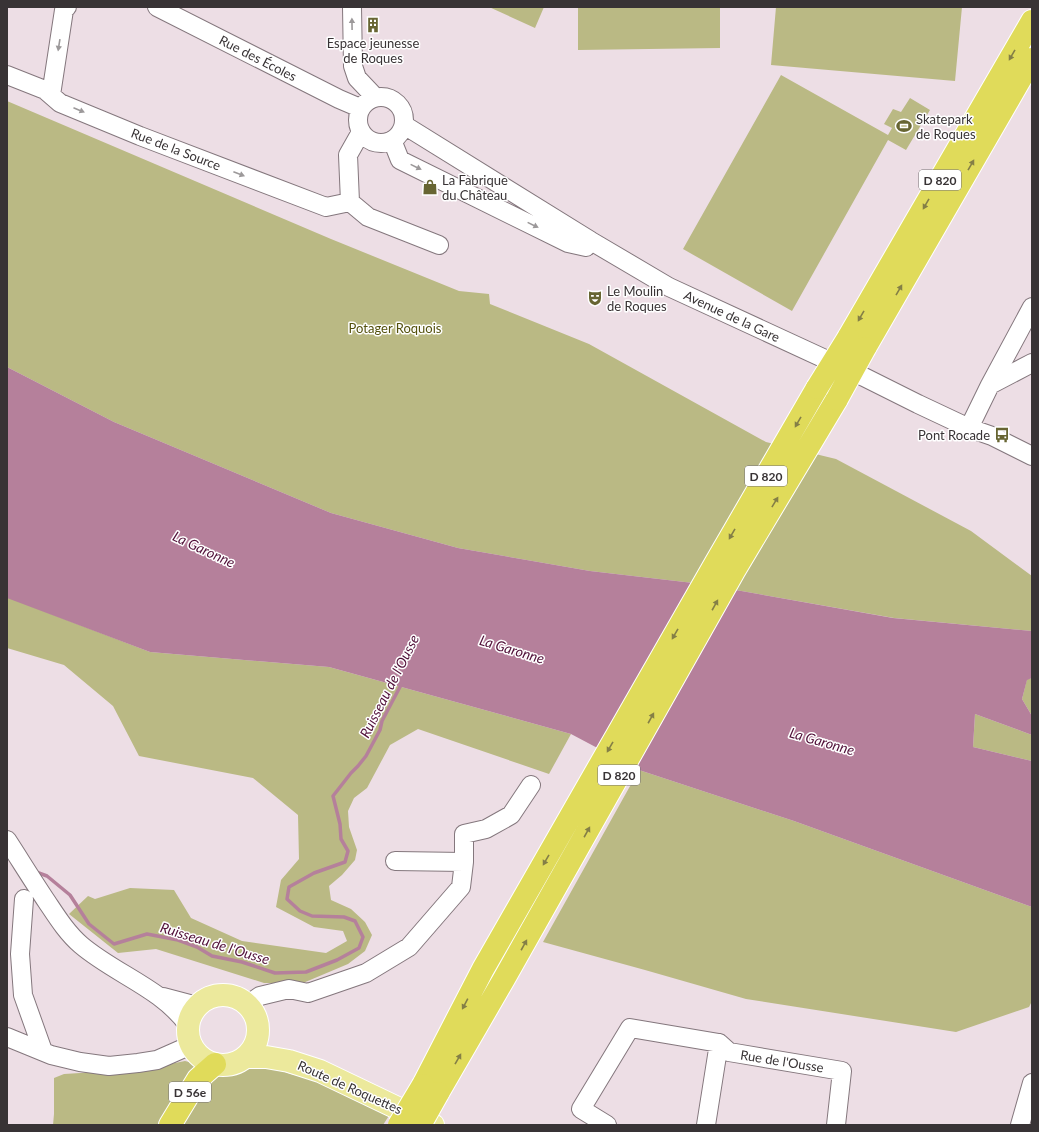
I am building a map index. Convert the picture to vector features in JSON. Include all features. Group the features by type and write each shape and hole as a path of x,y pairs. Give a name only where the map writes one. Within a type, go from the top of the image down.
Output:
{"highway":[{"name":"D 820","path":"420,1125 430,1089 483,969 724,568 838,399 856,343 1032,21"},
{"name":"D 820","path":"399,1125 430,1089 504,979 724,568 818,388 856,343 1032,59"},
{"name":"D 56e","path":"170,1125 198,1079 215,1064"}],"main road":[{"path":"217,996 228,996 239,999 247,1005 255,1016 258,1026 257,1038 253,1048 246,1057 237,1062 226,1065 215,1064 205,1060 196,1053 192,1025 206,999 217,996"},
{"name":"Route de Roquettes","path":"257,1038 289,1060 320,1071 433,1125"},
{"name":"Route de Roquettes","path":"246,1057 289,1060"}],"street":[{"path":"51,95 64,10 66,7"},
{"name":"Rue des Écoles","path":"156,7 339,99 360,108"},
{"path":"352,7 353,66 357,78 375,97"},
{"name":"Rue de la Source","path":"7,75 45,90 60,102 140,136 326,207 350,202"},
{"path":"375,97 388,97 400,106 404,116 404,125 401,132 392,140 384,143 368,139 361,132 357,117 360,108 368,100 375,97"},
{"name":"Avenue de la Gare","path":"404,125 591,241 670,287 857,373 969,428 992,436 1032,456"},
{"path":"361,132 348,154 350,202 368,217 439,245"},
{"path":"392,140 400,160 568,243 586,246 591,241"},
{"path":"969,428 990,385 1027,330 1032,307"},
{"path":"990,385 1032,363"},
{"path":"247,1005 260,996 289,989 308,993 366,974 409,946 461,887 464,862 464,834 486,829 511,815 531,784"},
{"path":"7,840 62,924 81,944 103,961 158,995 192,1025 157,1060 109,1066 76,1061 51,1055 7,1037"},
{"path":"395,862 464,862"},
{"path":"24,899 20,954 23,995 43,1051"},
{"name":"Rue de l'Ousse","path":"607,1125 581,1109 630,1028 719,1043 729,1052 842,1071 836,1125"},
{"path":"706,1125 719,1043"},
{"path":"1020,1125 1032,1083"}],"green space":[{"path":"489,7 544,7 535,28"},
{"path":"578,7 720,7 720,48 578,50"},
{"path":"776,7 962,7 955,81 771,65"},
{"path":"781,75 888,135 892,128 884,124 893,109 901,112 910,98 930,110 906,150 888,140 792,311 683,249"},
{"name":"Potager Roquois","path":"7,101 331,239 459,291 489,294 490,304 589,344 766,442 836,459 971,531 1032,576 1032,631 894,618 702,584 590,571 458,548 331,513 114,422 7,367"},
{"path":"7,597 150,652 329,667 571,734 549,774 418,729 390,745 367,788 354,798 348,811 349,827 357,850 355,860 342,875 329,886 331,900 351,909 365,922 372,935 365,951 348,964 303,983 264,983 156,949 118,953 69,914 88,896 95,899 130,888 174,890 191,918 242,941 326,953 347,941 343,931 314,927 276,907 281,880 299,859 298,815 253,778 139,756 113,706 64,665 7,648"},
{"path":"1032,678 1032,716 1022,699 1027,679"},
{"path":"975,714 1032,735 1032,761 973,747"},
{"path":"639,770 794,821 1032,907 1032,1001 1029,1007 956,1032 746,999 543,942"},
{"path":"185,1061 197,1067 163,1125 53,1125 54,1078 64,1074 145,1069"},
{"path":"251,1065 263,1065 294,1075 318,1077 392,1111 383,1125 177,1125 202,1084 218,1075 227,1075"}],"water":[{"name":"La Garonne","path":"7,367 114,422 331,513 458,548 590,571 702,584 893,618 1032,631 1032,678 1027,680 1022,699 1032,716 1032,735 975,714 973,747 1032,761 1032,907 794,821 639,770 571,734 329,667 150,652 7,598"}],"waterway":[{"name":"Ruisseau de l'Ousse","path":"36,872 47,876 70,895 89,924 114,944 147,934 178,940 197,947 212,956 242,962 275,973 306,972 337,960 359,948 363,937 355,921 344,917 312,916 300,911 287,899 289,887 314,873 345,862 348,851 341,839 340,824 333,796 366,756 402,683"}],"place":[{"name":"Espace jeunesse de Roques","path":"373,25"},
{"name":"Skatepark de Roques","path":"904,126"},
{"name":"La Fabrique du Château","path":"430,187"},
{"name":"Le Moulin de Roques","path":"595,298"},
{"name":"Pont Rocade","path":"1002,435"}]}
